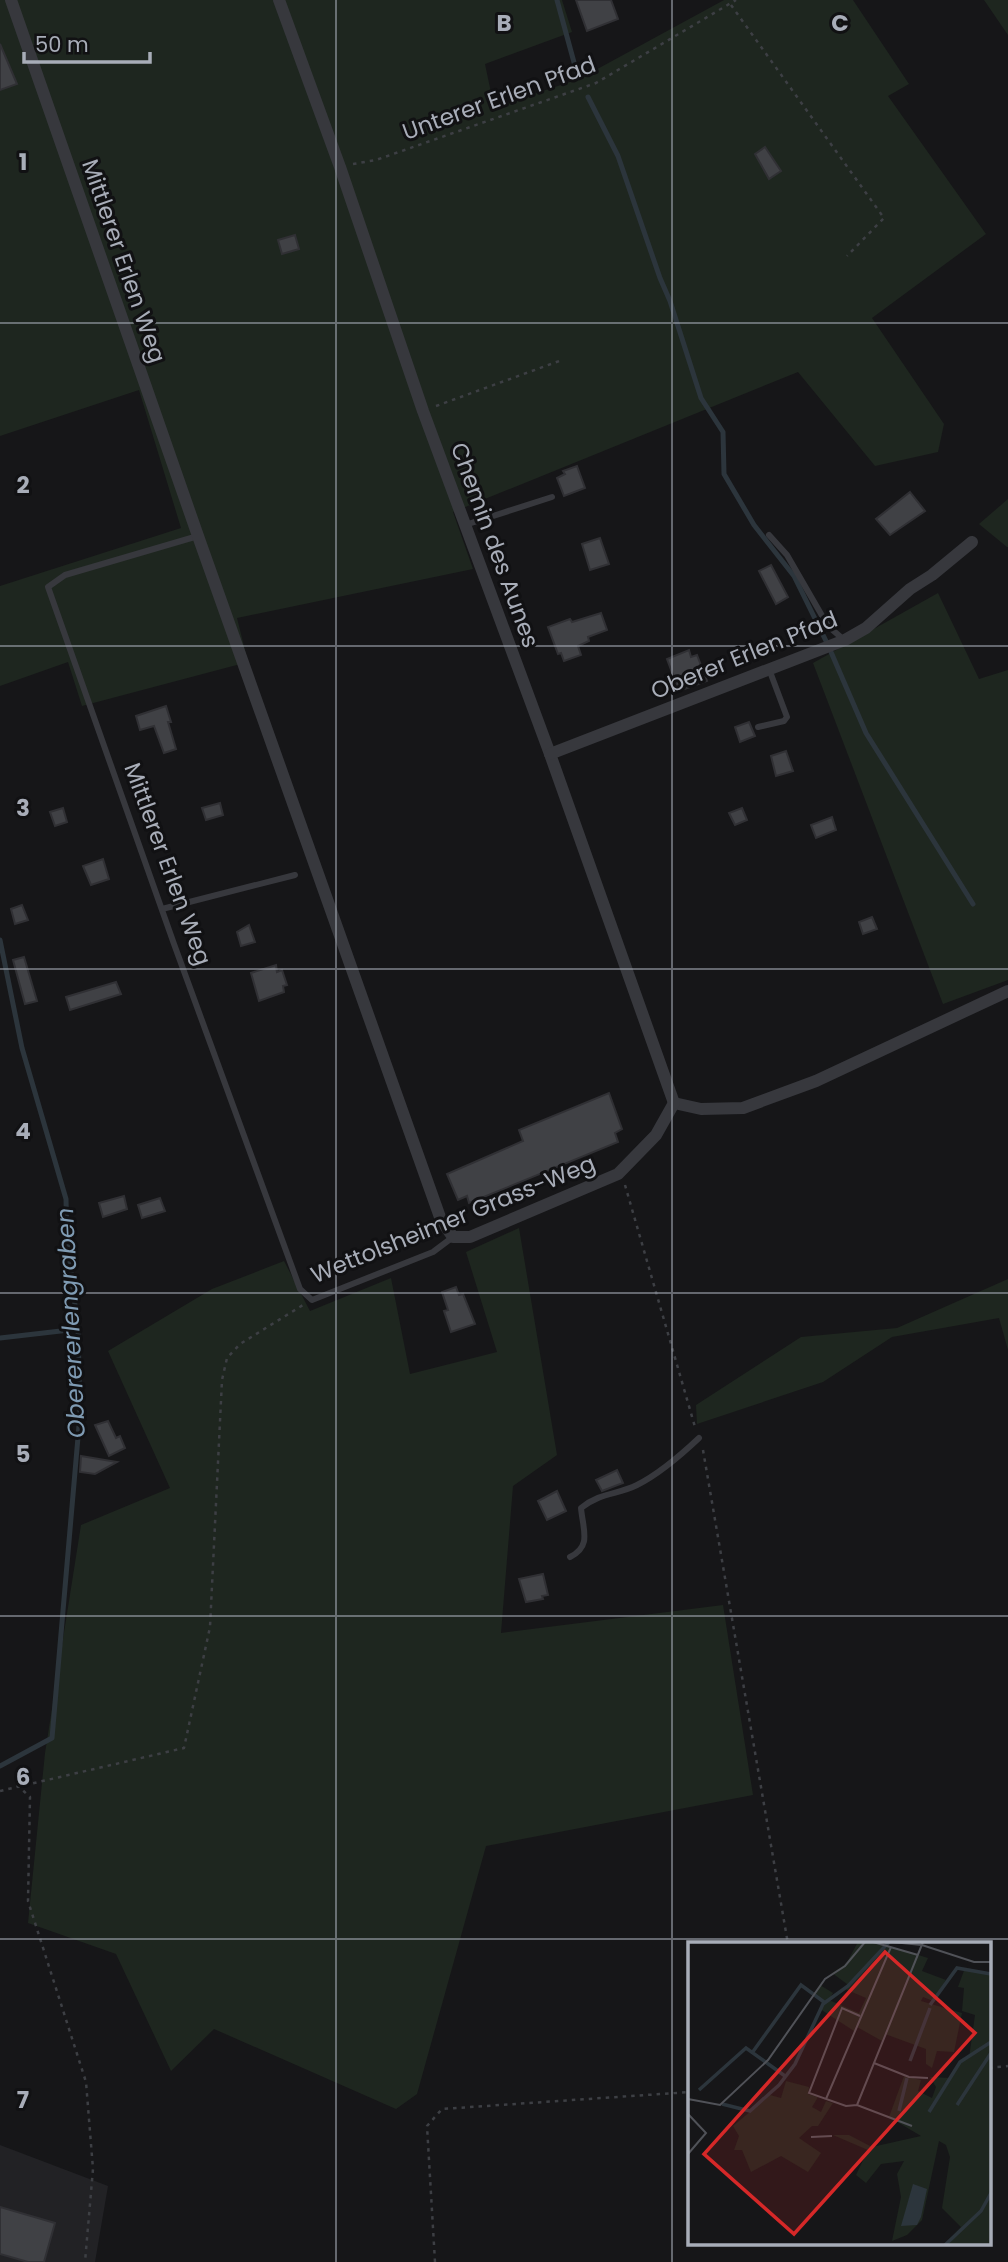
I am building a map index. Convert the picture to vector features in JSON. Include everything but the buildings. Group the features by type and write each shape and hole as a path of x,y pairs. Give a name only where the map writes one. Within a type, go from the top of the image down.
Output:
{"street":[{"name":"Mittlerer Erlen Weg","path":"11,0 440,1220 453,1237"},
{"name":"Chemin des Aunes","path":"279,0 340,167 423,411 550,754 674,1104"},
{"name":"Oberer Erlen Pfad","path":"550,754 845,640 866,628 910,589 932,575 972,542"},
{"path":"674,1104 701,1109 743,1108 816,1081 1008,991"},
{"name":"Wettolsheimer Grass-Weg","path":"453,1237 470,1237 618,1174 656,1135 674,1104"}],"lane":[{"path":"465,525 551,497"},
{"path":"769,535 787,555 828,626 845,640"},
{"name":"Mittlerer Erlen Weg","path":"198,536 65,575 48,587 300,1289 312,1300"},
{"path":"758,727 783,721 787,717 769,669"},
{"path":"162,909 295,875"},
{"name":"Wettolsheimer Grass-Weg","path":"312,1300 433,1252 453,1237"},
{"path":"570,1557 580,1552 585,1544 581,1508 593,1498 637,1486 699,1438"}],"path":[{"name":"Unterer Erlen Pfad","path":"340,167 376,160 596,83 736,0"},
{"path":"730,4 884,218 847,256"},
{"path":"423,411 562,360"},
{"path":"618,1174 627,1188 704,1452 788,1942"},
{"name":"Wettolsheimer Grass-Weg","path":"17,1785 184,1748 210,1628 222,1380 227,1358 240,1344 312,1300"},
{"path":"0,1791 17,1785 30,1797 28,1902 86,2082 93,2169 85,2262"},
{"path":"990,2068 1008,2066"},
{"path":"435,2262 427,2126 442,2109 688,2092"}],"shaded area":[{"path":"0,0 562,0 572,32 485,64 494,107 579,79 724,0 853,0 909,84 888,96 986,234 872,318 944,424 938,452 875,466 798,372 453,512 473,569 237,618 248,662 82,706 68,662 0,686 0,586 181,528 139,390 0,436"},
{"path":"984,0 1008,0 1008,35"},
{"path":"1008,499 1008,547 1007,547 979,524"},
{"path":"938,593 979,679 1008,670 1008,980 943,1004 813,663"},
{"path":"519,1228 557,1455 513,1486 501,1633 723,1605 753,1795 486,1846 417,2094 396,2109 214,2029 171,2071 116,1954 28,1923 45,1753 81,1525 170,1488 108,1351 212,1289 284,1261 310,1311 391,1278 410,1374 497,1352 466,1252"},
{"path":"1008,1279 1008,1350 999,1318 892,1337 823,1382 697,1424 696,1405 801,1337 897,1328"},
{"path":"0,2145 108,2186 95,2262 0,2262"}],"waterway":[{"path":"557,0 578,77"},
{"path":"588,97 618,156 670,301 701,398 723,432 724,474 754,525 794,576 827,643"},
{"path":"831,652 866,733 973,904"},
{"name":"Oberererlengraben","path":"0,940 22,1048 66,1199 67,1240 78,1329 80,1414 52,1738 0,1766"},
{"path":"0,1338 78,1329"}]}
